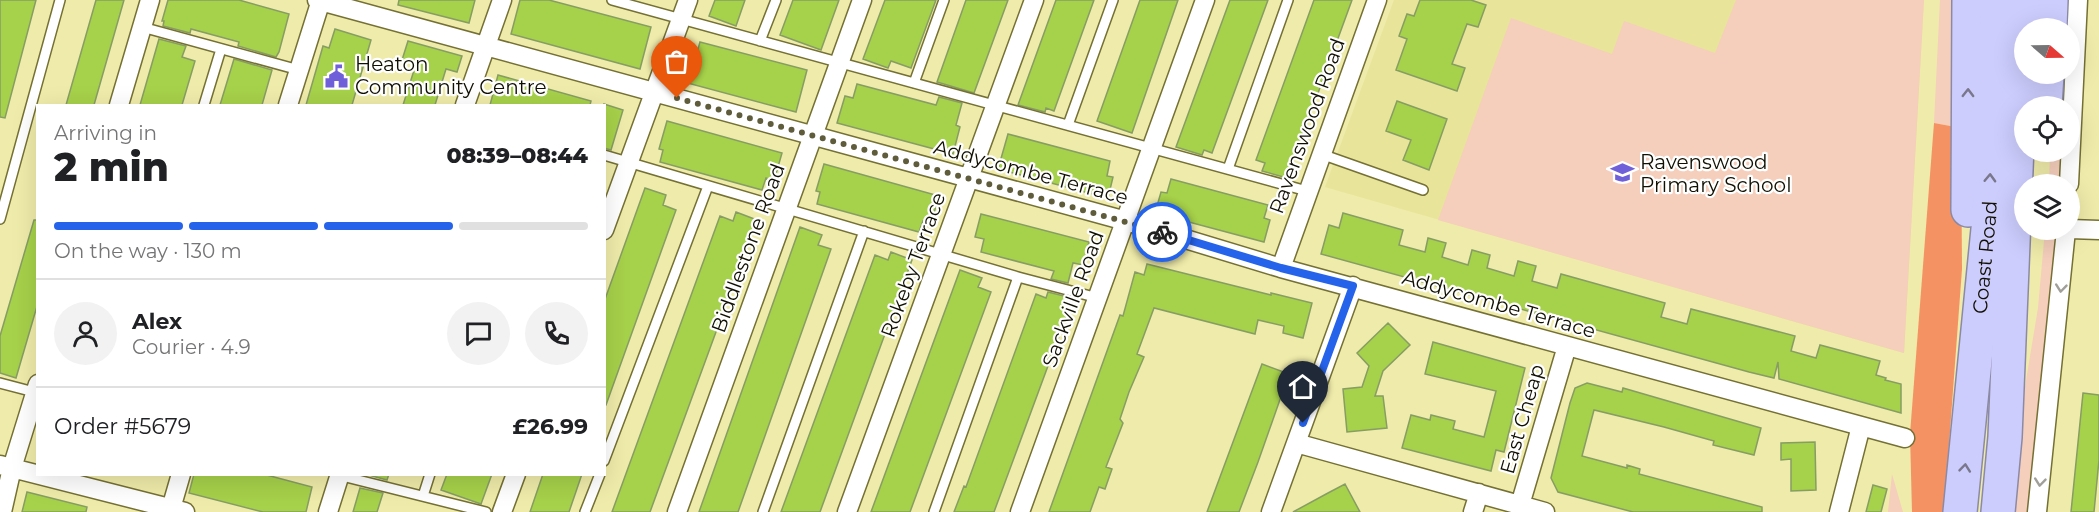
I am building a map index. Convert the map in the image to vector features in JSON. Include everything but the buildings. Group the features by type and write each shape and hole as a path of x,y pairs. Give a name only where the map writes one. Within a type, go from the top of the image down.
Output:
{"highway":[{"path":"1970,0 1968,105 1970,425"},
{"name":"Coast Road","path":"1960,512 1989,219 1998,0"},
{"name":"Coast Road","path":"1998,512 2005,437 2023,0"},
{"path":"2050,18 2051,0"},
{"path":"2005,437 2029,240"}],"street":[{"path":"119,104 150,0"},
{"path":"288,104 320,0"},
{"name":"Addycombe Terrace","path":"320,0 1126,221 1281,268 1905,438"},
{"path":"465,104 502,0"},
{"path":"606,225 688,0"},
{"name":"Biddlestone Road","path":"677,512 862,0"},
{"name":"Rokeby Terrace","path":"847,512 1034,0"},
{"name":"Sackville Road","path":"1020,512 1205,0"},
{"name":"Ravenswood Road","path":"1281,268 1377,0"},
{"path":"2069,174 2078,0"},
{"path":"2080,229 2099,230"},
{"path":"2037,512 2067,240"},
{"path":"1271,512 1353,286"},
{"name":"East Cheap","path":"1520,505 1567,346"},
{"path":"2,512 6,466 36,392"},
{"path":"1839,512 1861,426"},
{"path":"1296,443 1545,512"},
{"path":"6,466 36,474"},
{"path":"44,476 176,511 181,476"},
{"path":"328,512 338,476"},
{"path":"502,512 515,476"},
{"path":"1473,512 1479,494"}],"lane":[{"path":"0,219 60,0"},
{"path":"612,0 1307,191"},
{"path":"760,41 776,0"},
{"path":"914,83 944,0"},
{"path":"1068,125 1113,0"},
{"path":"1228,169 1288,0"},
{"path":"142,27 299,70"},
{"path":"204,104 221,49"},
{"path":"1320,154 1423,190"},
{"path":"606,156 1018,277 1098,298"},
{"path":"606,456 708,186"},
{"path":"763,512 864,231"},
{"path":"934,512 1018,277"},
{"path":"0,383 36,390"},
{"path":"347,476 486,512"},
{"path":"423,496 429,476"},
{"path":"585,512 599,476"}],"shaded area":[{"name":"Ravenswood Primary School","path":"1394,0 1924,0 1904,353 1325,187"},
{"name":"Ravenswood Primary School","path":"1736,0 1924,0 1904,353 1438,220 1511,18 1612,54 1624,21 1715,53"},
{"path":"1940,0 1963,0 1961,128 1934,123"},
{"path":"1934,123 1961,128 1962,269 1944,512 1912,512 1910,434"},
{"path":"2050,162 2063,162 2063,174 2049,174"},
{"path":"2044,240 2057,240 2030,512 2014,512 2024,393 2038,308"},
{"path":"1892,474 1903,512 1888,512"}],"way so far":[{"path":"677,98 1162,232"}],"place":[{"name":"Heaton Community Centre","path":"337,76"},
{"name":"Ravenswood Primary School","path":"1622,173"}],"route":[{"path":"1162,232 1281,268 1353,286 1303,423"}]}
